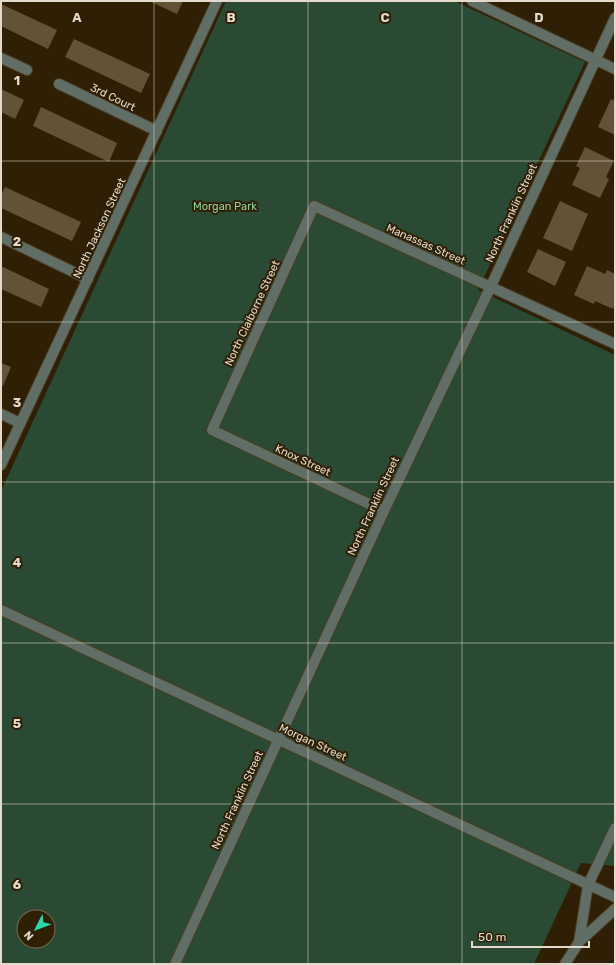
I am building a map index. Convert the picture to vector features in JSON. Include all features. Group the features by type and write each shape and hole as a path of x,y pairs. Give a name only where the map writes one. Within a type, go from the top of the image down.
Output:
{"street":[{"name":"North Jackson Street","path":"1,464 217,1"},
{"path":"472,1 615,69"},
{"name":"North Franklin Street","path":"175,964 384,511 615,18"},
{"path":"1,58 27,70"},
{"name":"3rd Court","path":"59,84 157,131"},
{"name":"Manassas Street","path":"314,206 615,344"},
{"name":"North Claiborne Street","path":"212,430 314,206"},
{"path":"1,237 88,279"},
{"path":"1,414 20,423"},
{"name":"Knox Street","path":"212,430 384,511"},
{"name":"Morgan Street","path":"1,610 615,897"},
{"path":"579,942 588,885 615,828"},
{"path":"565,964 579,942 615,909"}],"green space":[{"name":"Morgan Park","path":"226,1 454,1 585,62 478,290 615,355 615,866 581,863 534,964 1,964 1,491"}],"building":[{"path":"149,1 183,1 177,14"},
{"path":"1,4 57,30 48,49 1,26"},
{"path":"74,39 150,74 141,93 65,57"},
{"path":"1,89 24,100 15,119 1,112"},
{"path":"611,99 615,101 615,135 598,127"},
{"path":"41,107 117,143 109,162 33,126"},
{"path":"585,147 614,161 606,177 609,179 600,198 572,185 580,168 576,166"},
{"path":"5,187 81,222 72,241 1,208 1,195"},
{"path":"560,201 588,214 572,251 543,238"},
{"path":"538,249 566,262 555,286 527,272"},
{"path":"1,266 49,289 41,307 1,289"},
{"path":"587,266 605,274 607,270 615,274 615,303 613,309 595,301 594,304 574,295"},
{"path":"1,363 11,367 3,386 1,385"}]}
